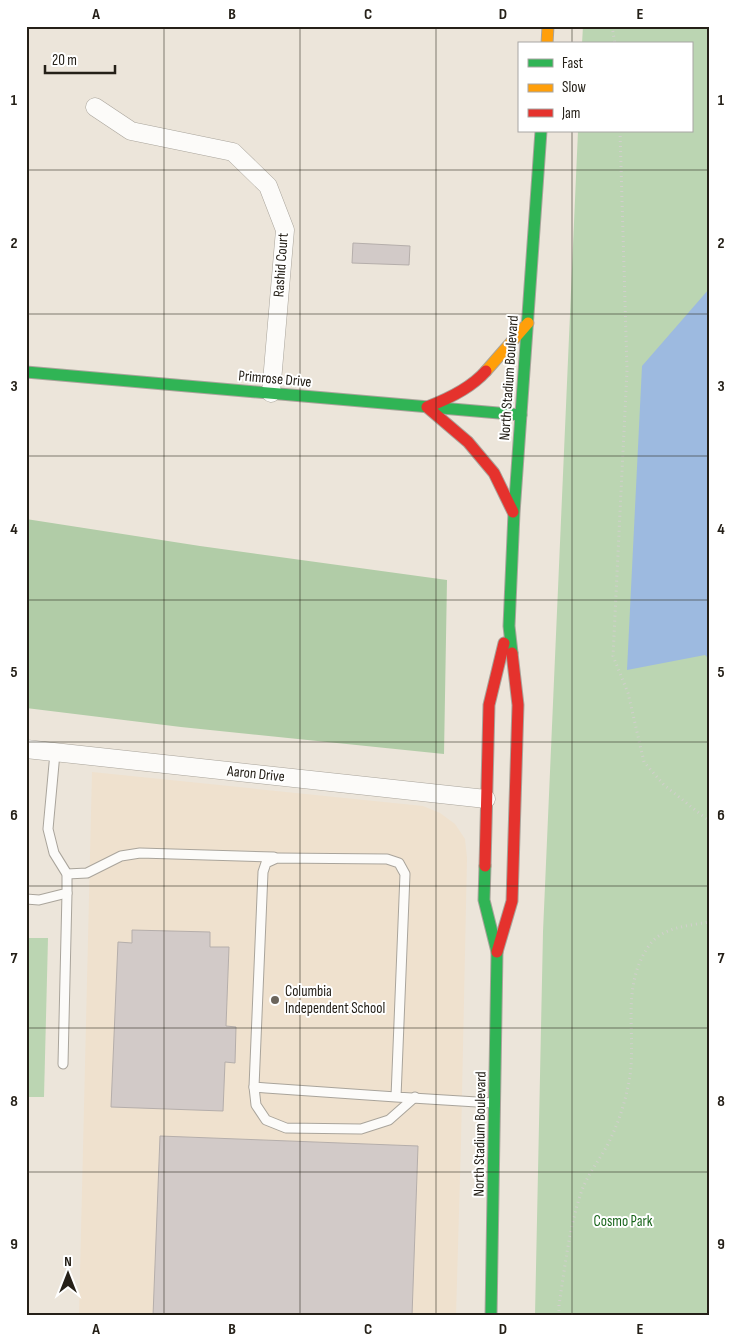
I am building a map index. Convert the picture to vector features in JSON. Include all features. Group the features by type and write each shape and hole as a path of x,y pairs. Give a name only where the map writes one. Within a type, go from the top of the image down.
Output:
{"main road":[{"path":"547,42 548,26"},
{"name":"North Stadium Boulevard","path":"497,952 512,901 518,705 508,626 514,513 541,132"},
{"path":"514,513 494,473 468,442 427,407 448,399 480,378 528,323"},
{"name":"Primrose Drive","path":"26,372 521,415"},
{"name":"North Stadium Boulevard","path":"491,1316 497,952 484,900 486,799 489,705 508,626"}],"street":[{"name":"Rashid Court","path":"95,107 131,131 233,152 268,186 285,230 271,394"},
{"name":"Aaron Drive","path":"26,750 486,799"}],"lane":[{"path":"56,753 48,829 54,852 67,874 62,1064"},
{"path":"67,874 87,873 121,856 140,852 277,858 387,859 399,864 405,874 396,1096"},
{"path":"277,858 266,863 263,872 254,1087 256,1105 266,1120 286,1128 361,1129 389,1120 415,1097"},
{"path":"26,899 39,900 67,893"},
{"path":"254,1087 496,1103"}],"path":[{"path":"612,26 615,42"},
{"path":"620,132 627,370 612,656 628,693 644,762 664,785 709,821"},
{"path":"559,1316 571,1228 582,1188 608,1144 624,1107 630,1074 631,992 637,965 649,944 670,928 709,922"}],"shaded area":[{"name":"Columbia Independent School","path":"92,772 423,806 440,813 455,824 465,839 467,858 456,1316 79,1316"}],"green space":[{"name":"Cosmo Park","path":"583,26 709,26 709,1316 535,1316 543,932 578,132 692,132 692,42 582,42"},
{"path":"26,519 200,546 447,580 444,754 181,727 26,708"},
{"path":"26,938 48,938 44,1097 26,1097"}],"water":[{"path":"709,289 709,659 705,655 627,670 642,366"}],"building":[{"path":"353,243 410,246 409,265 352,263"},
{"path":"132,930 210,932 210,947 229,947 226,1026 236,1027 235,1063 225,1062 223,1111 111,1107 118,942 132,943"},
{"path":"160,1136 418,1146 412,1316 153,1316"}],"traffic: fast":[{"path":"512,653 509,626 514,513 541,132"},
{"path":"26,372 521,415"},
{"path":"485,866 484,900 497,952 491,1316"}],"traffic: slow":[{"path":"547,42 548,26"},
{"path":"486,371 528,323"}],"traffic: jam":[{"path":"486,371 459,392 427,407 468,442 494,473 513,512"},
{"path":"485,866 489,705 504,643"},
{"path":"497,952 512,901 518,705 512,653"}],"place":[{"name":"Columbia Independent School","path":"275,1000"}]}
